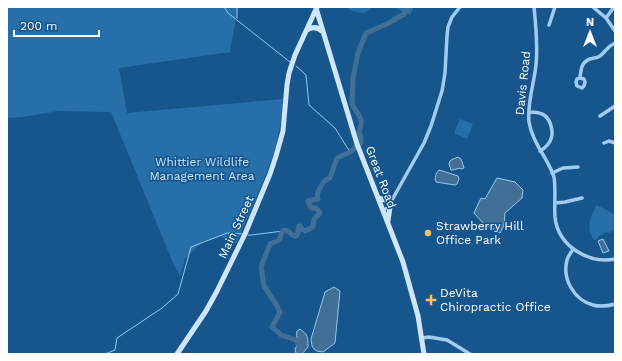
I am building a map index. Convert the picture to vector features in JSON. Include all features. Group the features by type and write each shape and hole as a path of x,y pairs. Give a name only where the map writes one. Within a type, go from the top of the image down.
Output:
{"main road":[{"name":"Main Street","path":"177,354 206,311 217,291 245,234 270,174 283,131 289,73 295,55 316,8"},
{"name":"Great Road","path":"316,8 358,146 403,262 418,316 424,354"},
{"path":"307,30 315,27 323,32"},
{"path":"378,198 390,203 388,224"}],"street":[{"path":"382,208 390,203 424,143 431,126 442,90 445,73 448,27 452,17 460,7"},
{"name":"Davis Road","path":"534,7 537,34 537,57 529,112 530,124 540,151 550,167 554,177 555,217 557,226 563,238 573,249 583,255 605,260 615,259"},
{"path":"549,24 555,7"},
{"path":"593,7 606,18 615,31"},
{"path":"606,18 614,7"},
{"path":"580,78 581,68 584,63 588,60 601,56 609,46 615,43"},
{"path":"600,116 615,106"},
{"path":"529,112 536,112 544,115 550,126 552,138 548,145 540,151"},
{"path":"604,143 609,141 615,143"},
{"path":"552,173 563,168 578,167"},
{"path":"555,203 582,198"},
{"path":"573,249 567,260 566,274 568,283 575,294 582,300 593,305 604,306 615,304"},
{"path":"422,338 429,337 448,340 470,354"}],"green space":[{"name":"Whittier Wildlife Management Area","path":"7,7 238,7 230,52 119,68 127,113 283,99 280,127 274,153 236,244 221,237 203,241 185,259 180,276 173,263 111,112 58,111 7,118"},
{"path":"346,7 372,7 367,12 361,13"},
{"path":"393,7 414,7 410,15"},
{"path":"460,119 473,124 467,139 454,133"},
{"path":"596,205 615,215 615,229 609,233 606,232 598,237 598,239 594,240 589,227"}],"shaded area":[{"path":"458,157 461,159 464,168 451,170 449,164 450,161"},
{"path":"439,170 458,176 459,179 457,184 436,182 435,179"},
{"path":"497,178 515,182 523,190 522,198 505,213 504,225 500,233 484,224 474,213 481,198 485,199"},
{"path":"603,239 609,251 603,253 598,241"},
{"path":"334,287 340,291 335,343 323,352 317,351 312,346 311,339 325,292"},
{"path":"300,329 307,336 308,347 302,354 296,354 295,349 298,341 297,331"}],"waterway":[{"path":"224,7 228,13 290,62"},
{"path":"237,7 237,18"},
{"path":"300,354 301,350 296,340 281,335 272,327 280,312 264,286 261,267 270,244 277,241 283,231 286,230 292,235 296,236 299,226 305,231 313,227 314,219 320,212 316,208 311,208 308,201 318,199 318,191 322,184 330,178 337,158 350,152 361,143 359,132 361,119 352,103 353,78 358,53 366,33 387,24 404,14 407,7"},
{"path":"296,66 306,75 309,105 335,128 350,152"},
{"path":"248,235 283,231"},
{"path":"105,354 115,350 117,338 162,308 178,294 191,247 227,233 243,234"}],"place":[{"name":"Strawberry Hill Office Park","path":"428,233"},
{"name":"DeVita Chiropractic Office","path":"431,300"}]}
